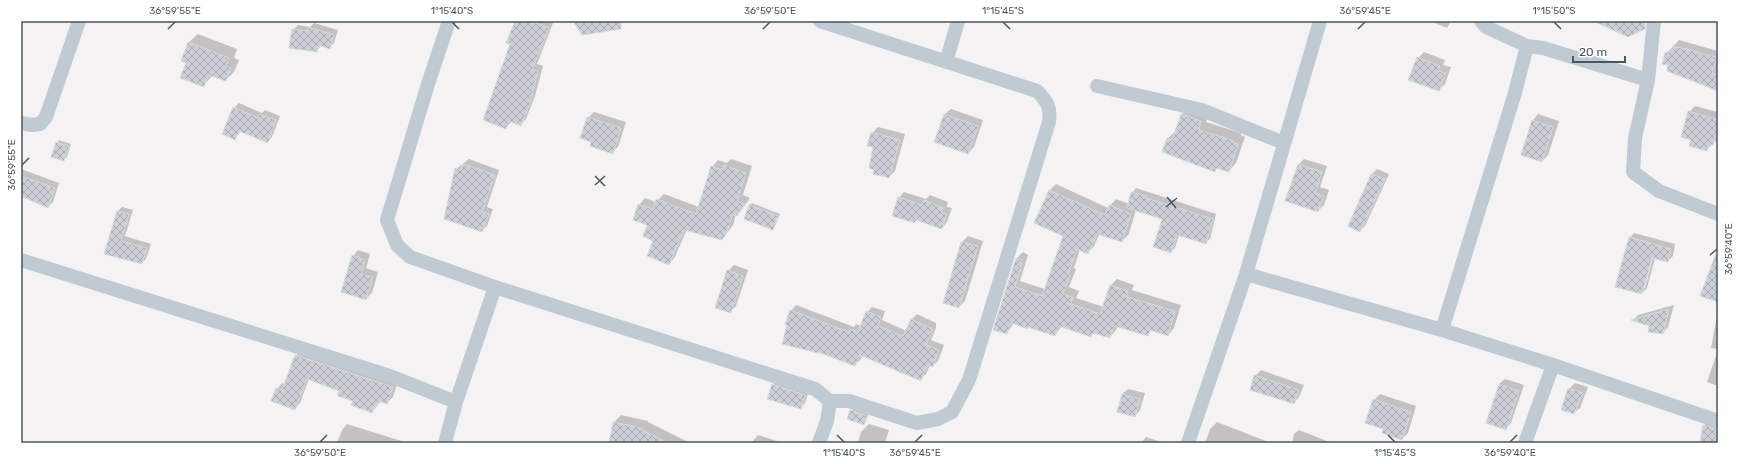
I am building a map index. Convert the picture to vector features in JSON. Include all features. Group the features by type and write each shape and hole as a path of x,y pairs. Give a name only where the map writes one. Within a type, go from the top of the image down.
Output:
{"street":[{"path":"21,123 32,126 40,124 46,117 79,21"},
{"path":"450,21 428,84 387,220 397,245 410,257 495,287 815,389 830,401 849,401 917,423 938,419 952,412 968,380 1049,122 1050,113 1048,103 1037,91 820,21"},
{"path":"946,62 958,21"},
{"path":"1188,443 1246,274 1320,21"},
{"path":"1481,21 1486,28 1527,46 1543,48 1648,80"},
{"path":"1654,21 1648,80 1635,138 1633,172 1659,191 1718,214"},
{"path":"1442,330 1514,96 1527,46"},
{"path":"1097,86 1202,110 1284,143"},
{"path":"21,260 390,376 456,402"},
{"path":"1246,274 1442,330 1718,420"},
{"path":"445,443 456,402 495,287"},
{"path":"1525,443 1553,365"},
{"path":"819,443 827,421 830,401"}],"building":[{"path":"515,21 530,21 549,28 532,70 538,71 530,103 521,126 509,121 506,129 483,120 510,44 506,43"},
{"path":"573,21 621,21 621,29 582,35"},
{"path":"1593,21 1645,21 1645,29 1628,37"},
{"path":"308,27 334,35 330,49 319,45 317,52 289,48 292,29 307,31"},
{"path":"188,42 229,58 226,66 231,68 226,81 208,75 204,87 180,78 186,63 181,61"},
{"path":"1673,46 1717,57 1712,74 1718,75 1718,91 1667,71 1668,65 1662,64 1665,53 1671,51"},
{"path":"1417,57 1440,66 1438,71 1446,73 1439,91 1408,80"},
{"path":"233,107 258,118 259,114 276,120 268,143 239,131 235,140 222,134"},
{"path":"1688,111 1718,120 1718,128 1713,145 1709,144 1707,151 1689,146 1691,140 1681,137"},
{"path":"944,114 978,126 968,154 934,142"},
{"path":"1181,114 1201,121 1199,130 1234,141 1233,143 1238,144 1229,172 1216,168 1215,172 1162,152 1167,138 1172,140"},
{"path":"587,117 621,128 613,154 590,146 591,142 580,138"},
{"path":"1532,120 1553,127 1542,162 1521,155"},
{"path":"871,132 900,140 889,178 873,174 874,170 869,168 873,147 867,146"},
{"path":"56,142 69,146 64,161 51,157"},
{"path":"463,164 495,175 482,212 489,214 482,232 444,219 455,168 461,170"},
{"path":"1298,164 1322,172 1315,193 1324,196 1318,212 1285,201"},
{"path":"724,165 746,173 737,201 745,204 737,216 733,214 727,232 722,240 684,230 669,265 647,256 653,241 643,236 647,225 633,220 638,204 653,209 656,199 696,214 711,166 722,170"},
{"path":"1371,174 1385,179 1360,232 1348,226"},
{"path":"21,176 55,188 48,208 21,196"},
{"path":"1049,190 1105,215 1109,205 1131,214 1122,242 1097,234 1088,254 1077,249 1068,275 1070,276 1063,294 1073,297 1071,304 1100,314 1110,285 1128,291 1127,297 1175,311 1168,336 1150,330 1148,336 1114,326 1110,338 1093,333 1091,337 1059,326 1055,336 1011,323 1007,334 993,330 1016,258 1023,261 1015,287 1042,296 1063,236 1034,223"},
{"path":"1131,192 1147,196 1146,198 1213,219 1206,244 1177,235 1171,253 1153,247 1162,219 1127,208"},
{"path":"898,197 922,205 924,200 943,208 941,212 947,214 942,229 916,220 915,223 892,216"},
{"path":"749,205 778,216 773,230 744,219"},
{"path":"117,211 129,214 121,241 147,248 142,264 104,254"},
{"path":"1629,237 1671,249 1668,262 1652,258 1642,294 1615,287"},
{"path":"961,242 978,246 959,308 943,303"},
{"path":"1718,251 1718,302 1700,296"},
{"path":"352,255 365,260 361,274 373,277 366,300 341,292"},
{"path":"727,270 743,276 731,313 715,308"},
{"path":"1669,309 1663,334 1648,332 1649,326 1631,320"},
{"path":"790,310 849,332 850,329 858,332 866,311 881,317 878,326 903,336 911,319 933,329 926,345 939,350 933,367 927,365 921,381 860,355 855,366 818,352 782,344 787,325 785,325"},
{"path":"295,355 393,387 387,404 379,401 377,406 375,405 372,413 351,405 353,401 338,396 339,391 307,379 295,410 271,401 276,388 282,390"},
{"path":"1254,375 1299,390 1294,404 1250,390"},
{"path":"772,384 805,395 801,409 767,399"},
{"path":"1499,384 1519,391 1506,430 1486,423"},
{"path":"1568,388 1583,393 1574,414 1561,410"},
{"path":"1122,394 1140,399 1135,417 1117,412"},
{"path":"1373,399 1411,412 1402,440 1382,433 1383,429 1365,423"},
{"path":"850,410 867,416 864,425 847,419"},
{"path":"613,422 642,428 641,429 668,443 609,443"},
{"path":"1703,425 1716,429 1716,443 1700,443"}]}
